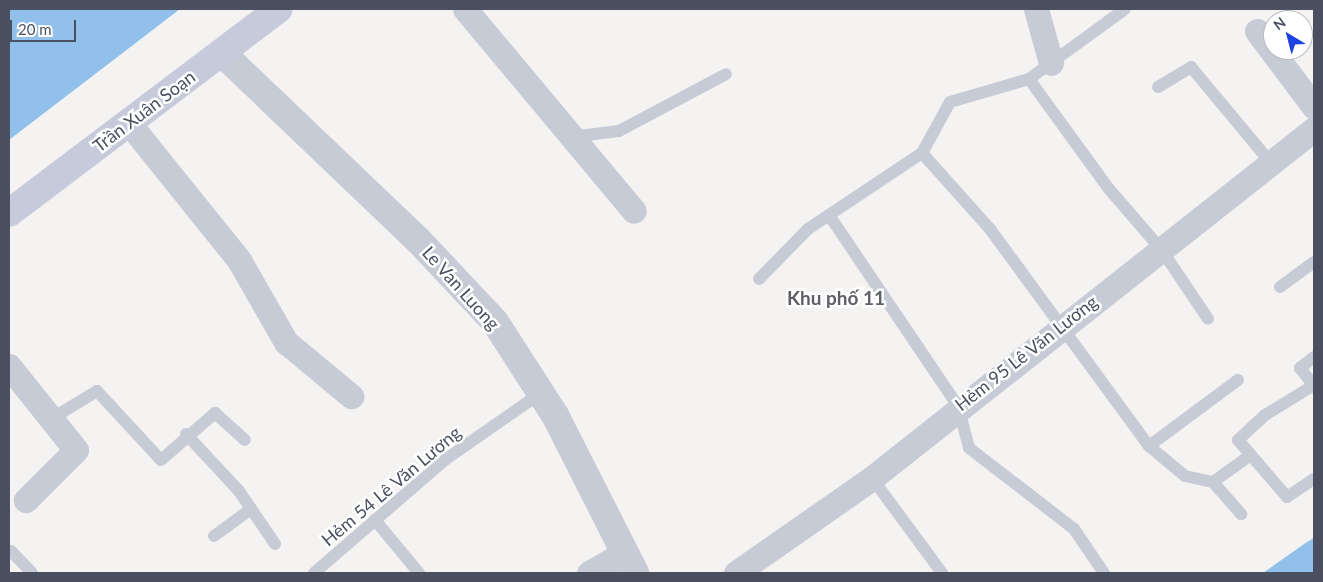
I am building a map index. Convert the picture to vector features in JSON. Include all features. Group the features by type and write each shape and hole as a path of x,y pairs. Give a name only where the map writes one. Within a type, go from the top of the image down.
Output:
{"main road":[{"name":"Trần Xuân Soạn","path":"9,213 279,9"}],"street":[{"path":"465,9 634,211"},
{"path":"1036,9 1051,63"},
{"path":"1257,31 1314,107"},
{"name":"Le Van Luong","path":"222,53 418,240 495,322 541,393 630,563"},
{"path":"128,122 239,260 286,342 351,396"},
{"name":"Hẻm 95 Lê Văn Lương","path":"736,573 872,478 958,406 1314,129"},
{"path":"9,366 76,450 26,500"},
{"path":"589,573 630,563"}],"lane":[{"path":"759,279 808,229 922,153 950,102 1030,79 1125,9"},
{"path":"1158,87 1191,67 1271,162"},
{"path":"571,136 619,131 726,74"},
{"path":"1030,79 1109,189 1160,249 1208,319"},
{"path":"922,153 990,230 1150,446 1185,476 1213,482 1241,514"},
{"path":"829,215 958,406 969,448 1074,528 1104,573"},
{"path":"1280,287 1314,262"},
{"path":"1314,356 1300,368 1314,385 1265,415 1238,440 1249,456 1287,497 1314,479"},
{"path":"1150,446 1238,380"},
{"path":"51,419 98,392 161,460 186,434 215,413 246,440"},
{"name":"Hẻm 54 Lê Văn Lương","path":"314,573 446,459 541,393"},
{"path":"186,434 251,509 275,544"},
{"path":"1213,482 1249,456"},
{"path":"872,478 942,573"},
{"path":"214,536 251,509"},
{"path":"375,520 419,573"},
{"path":"11,551 32,573"}],"water":[{"path":"9,9 180,9 9,140"},
{"path":"1314,538 1314,573 1263,573 1307,542"}],"district":[{"name":"Khu phố 11","path":"836,298"}]}
